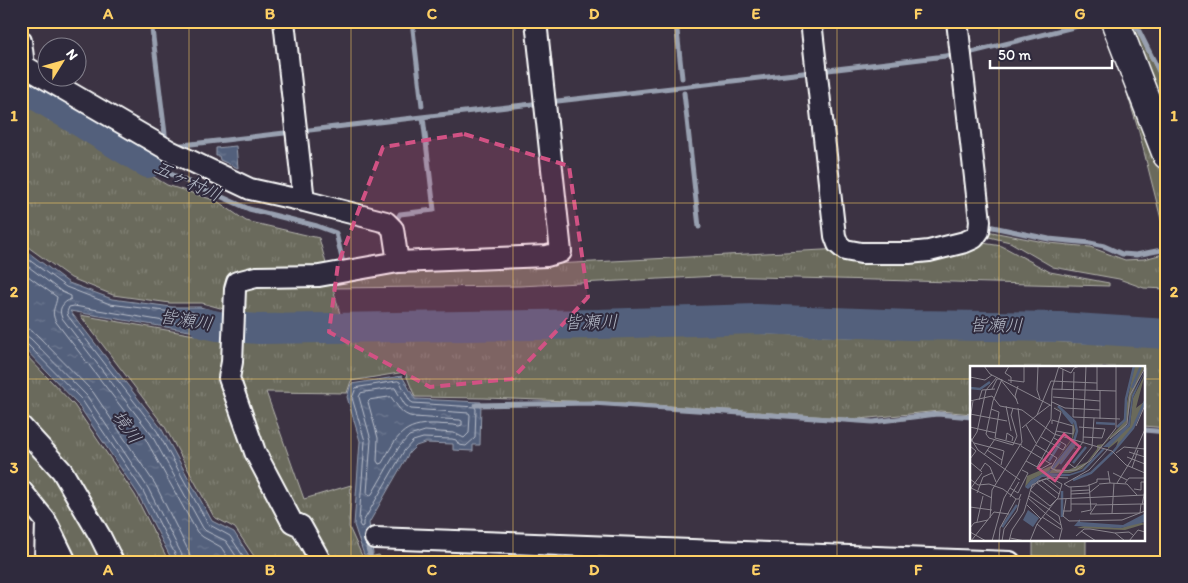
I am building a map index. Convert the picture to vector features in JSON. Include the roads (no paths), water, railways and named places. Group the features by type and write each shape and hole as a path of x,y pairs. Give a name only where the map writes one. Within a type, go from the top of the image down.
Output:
{"main road":[{"path":"1115,21 1167,155"}],"street":[{"path":"284,21 304,201"},
{"path":"321,562 301,526 292,522 255,452 229,378 232,362 237,282 256,277 319,276 398,262 547,256 561,252 536,21"},
{"path":"811,21 835,236 838,244 845,250 861,253 929,251 965,242 974,238 979,231 980,221 957,21"},
{"path":"21,41 23,65 165,148 250,189 386,222 393,229 398,262"},
{"path":"21,426 62,471 113,562"},
{"path":"21,490 46,521 66,562"},
{"path":"46,521 46,562"},
{"path":"375,538 629,555 1010,562"}],"water":[{"path":"236,146 238,168 220,160 219,156 216,156 216,148"},
{"name":"境川","path":"21,247 69,283 112,299 172,307 200,307 226,314 225,337 70,311 161,428 212,521 234,532 253,562 173,562 138,494 77,403 21,345"},
{"path":"402,376 415,399 481,402 480,445 473,445 473,451 453,450 453,444 425,443 416,446 409,453 369,523 373,554 364,555 354,525 360,441 347,397 351,384"}],"waterway":[{"path":"151,21 166,142"},
{"path":"412,21 422,106"},
{"path":"676,21 682,78"},
{"path":"968,53 1098,21"},
{"path":"1134,21 1167,87"},
{"path":"820,71 954,55"},
{"path":"549,102 812,72"},
{"name":"五ヶ村川","path":"21,86 148,163"},
{"path":"684,93 699,227"},
{"path":"301,131 541,103"},
{"path":"397,219 400,214 434,210 423,117"},
{"path":"174,146 293,132"},
{"name":"五ヶ村川","path":"163,151 148,163 249,209 317,226 336,233 344,267"},
{"path":"988,226 1049,239 1090,243 1104,246 1122,254 1136,255 1167,249"},
{"name":"皆瀬川","path":"203,323 259,329 598,324 756,319 911,325 1059,327 1167,334"},
{"path":"476,405 592,403 873,422 937,414 970,417"},
{"path":"1146,430 1167,432"},
{"name":"五ヶ村川","path":"368,548 372,562"}]}
